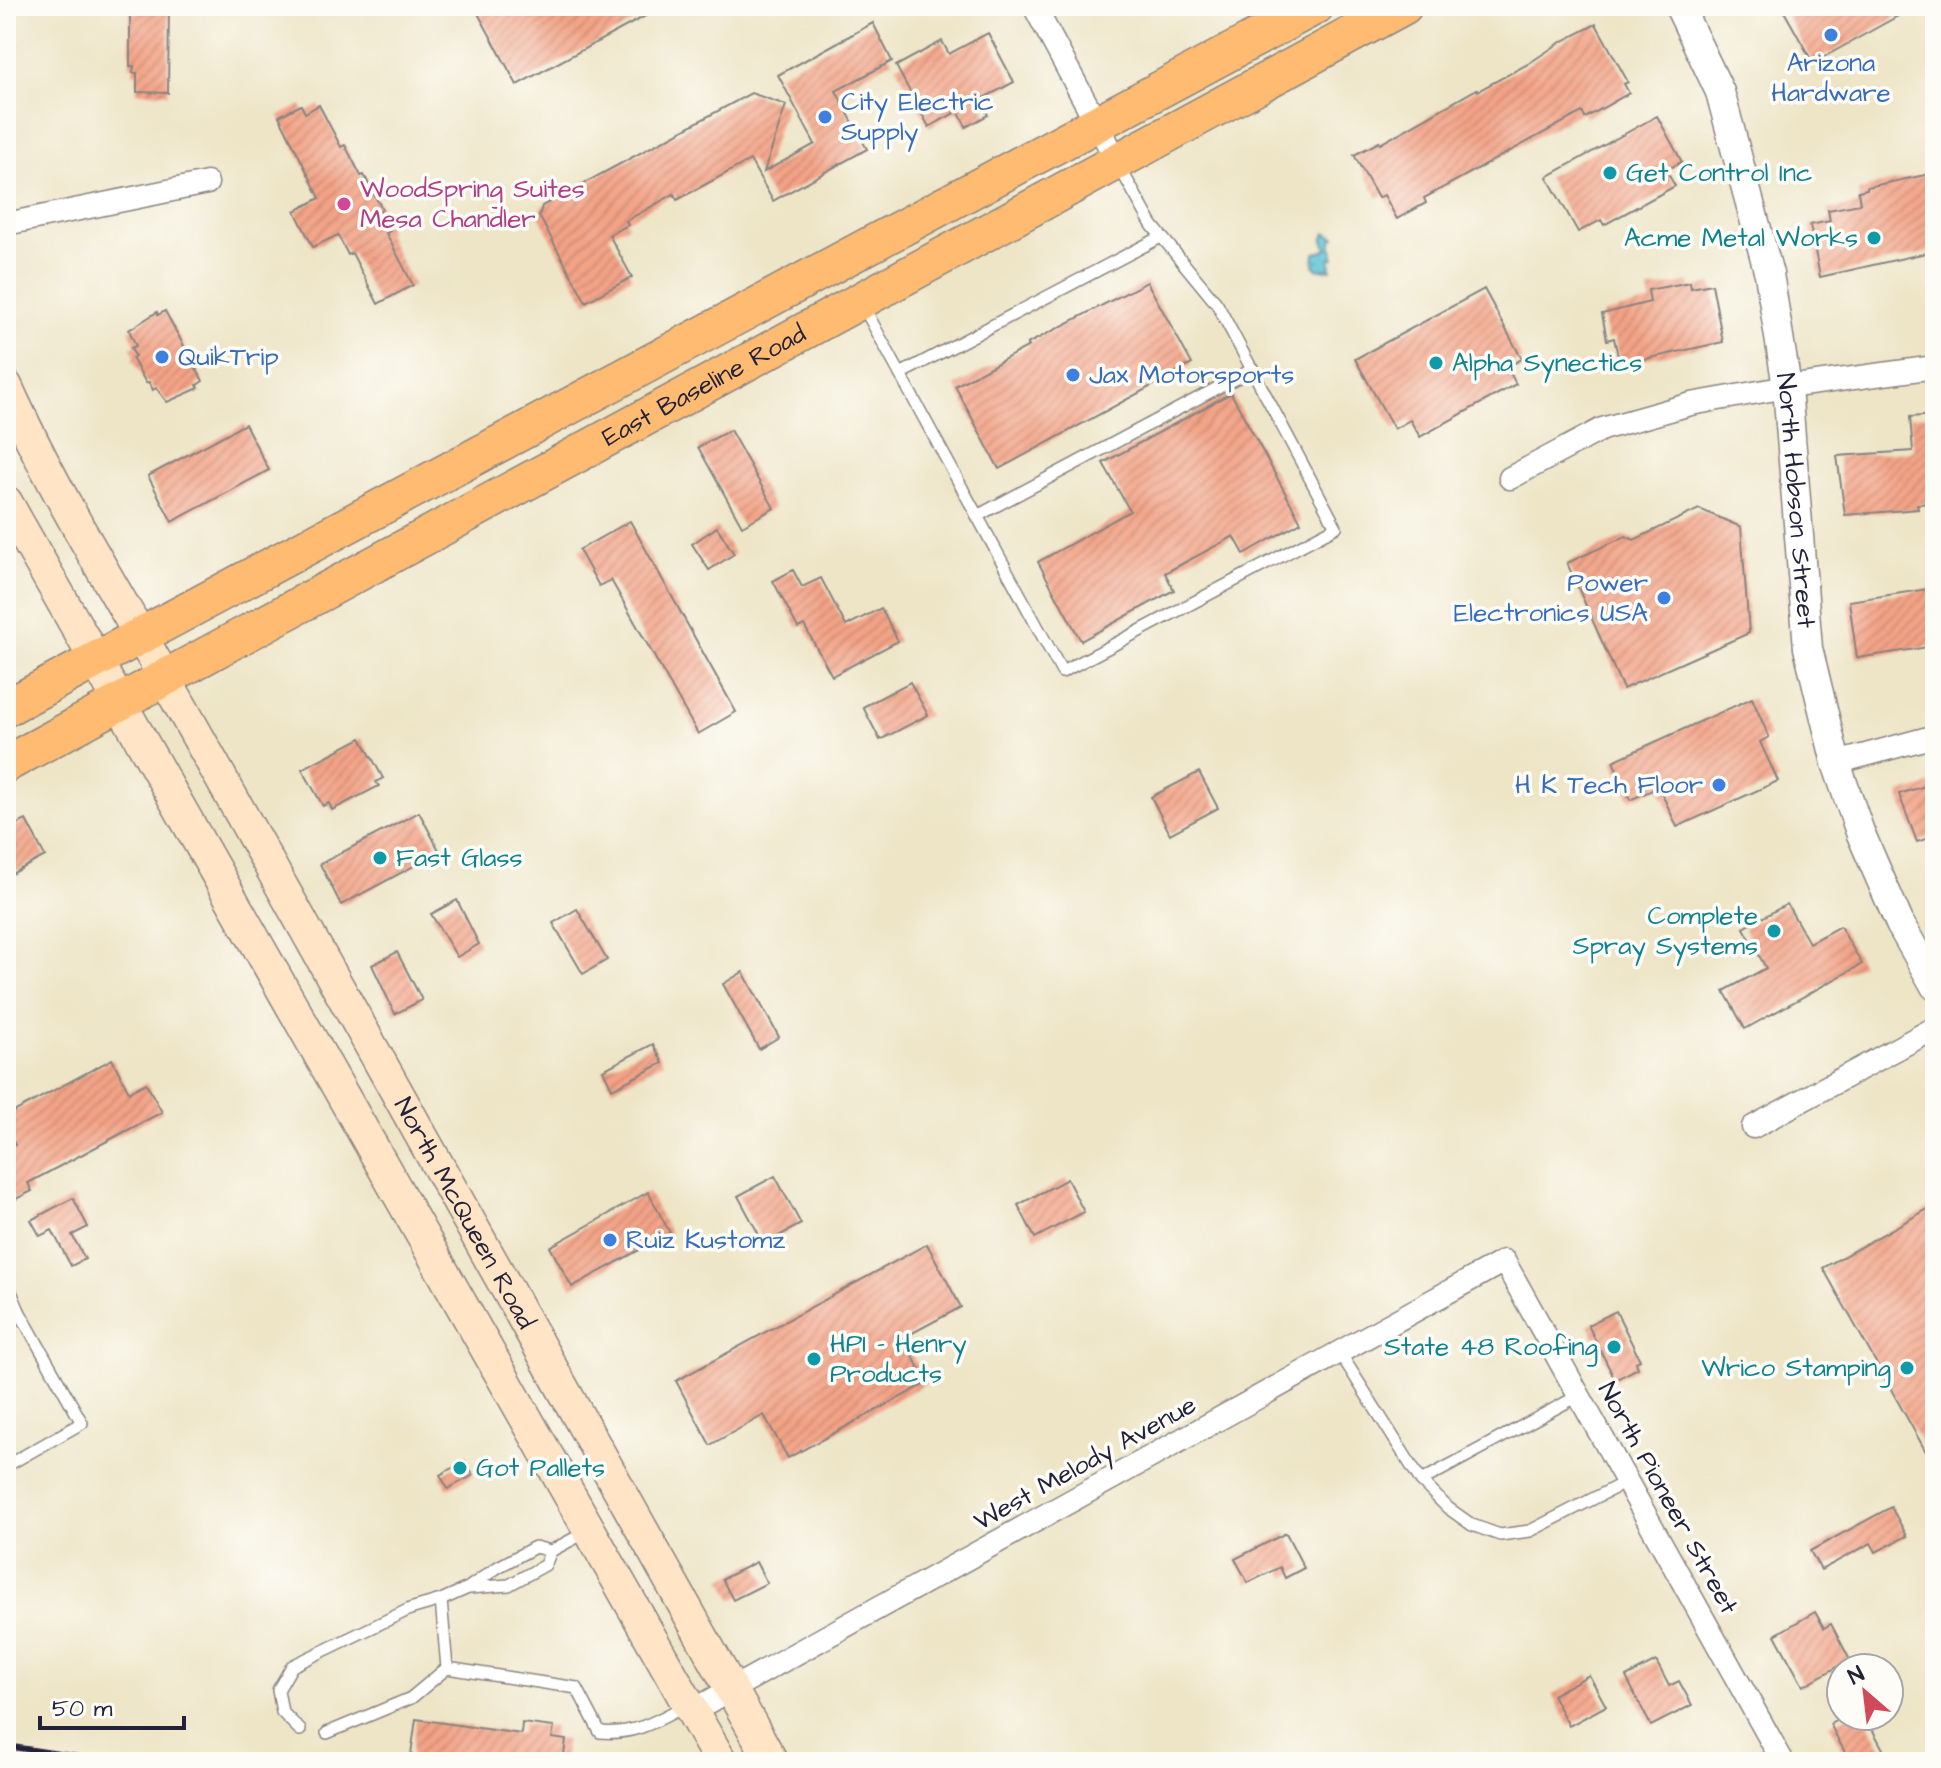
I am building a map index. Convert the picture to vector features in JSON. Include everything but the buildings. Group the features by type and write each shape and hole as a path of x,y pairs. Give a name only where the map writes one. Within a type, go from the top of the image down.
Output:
{"main road":[{"name":"East Baseline Road","path":"6,764 107,682 154,660 622,380 1316,6"},
{"name":"East Baseline Road","path":"6,708 107,682 641,418 1404,6"},
{"path":"622,380 641,418"},
{"name":"North McQueen Road","path":"6,386 56,490 772,1762"},
{"name":"North McQueen Road","path":"6,502 721,1762"},
{"path":"365,1132 405,1108"}],"street":[{"path":"1034,6 1117,161"},
{"name":"North Hobson Street","path":"1679,6 1720,92 1769,274 1787,387 1808,648 1836,763 1860,832 1900,924 1935,986"},
{"path":"6,224 207,183"},
{"path":"1510,478 1602,429 1691,404 1787,387 1935,367"},
{"path":"1836,763 1935,736"},
{"path":"1753,1127 1935,1028"},
{"name":"West Melody Avenue","path":"690,1708 732,1691 1504,1261"},
{"name":"North Pioneer Street","path":"1504,1261 1783,1762"}],"lane":[{"path":"860,300 1062,672 1324,534 1336,527 1217,304 1161,237 1117,161"},
{"path":"900,374 1161,237"},
{"path":"977,516 1253,369"},
{"path":"6,1280 19,1311 82,1423 6,1466"},
{"path":"6,1318 19,1311"},
{"path":"1340,1353 1421,1481 1448,1508 1472,1525 1500,1535 1530,1531 1626,1482"},
{"path":"1421,1481 1578,1396"},
{"path":"468,1588 509,1585 545,1565 551,1551 590,1530"},
{"path":"300,1730 282,1712 278,1690 292,1666 410,1609 468,1588 535,1547 551,1551"},
{"path":"441,1600 447,1668"},
{"path":"327,1733 411,1698 447,1668 577,1688 600,1732 624,1734 690,1708"}],"water":[{"path":"1326,233 1336,237 1333,237 1331,248 1334,258 1330,259 1331,270 1318,269 1314,265 1315,253 1327,248 1323,241"}],"railway":[{"path":"6,1746 112,1762"}],"place":[{"name":"Arizona Hardware","path":"1831,35"},
{"name":"City Electric Supply","path":"825,117"},
{"name":"Get Control Inc","path":"1610,173"},
{"name":"WoodSpring Suites Mesa Chandler","path":"344,204"},
{"name":"Acme Metal Works","path":"1874,238"},
{"name":"QuikTrip","path":"162,357"},
{"name":"Alpha Synectics","path":"1436,363"},
{"name":"Jax Motorsports","path":"1073,375"},
{"name":"Power Electronics USA","path":"1664,598"},
{"name":"H K Tech Floor","path":"1719,785"},
{"name":"Fast Glass","path":"380,858"},
{"name":"Complete Spray Systems","path":"1774,931"},
{"name":"Ruiz Kustomz","path":"610,1240"},
{"name":"State 48 Roofing","path":"1614,1347"},
{"name":"HPI - Henry Products","path":"814,1359"},
{"name":"Wrico Stamping","path":"1907,1368"},
{"name":"Got Pallets","path":"460,1468"}]}
